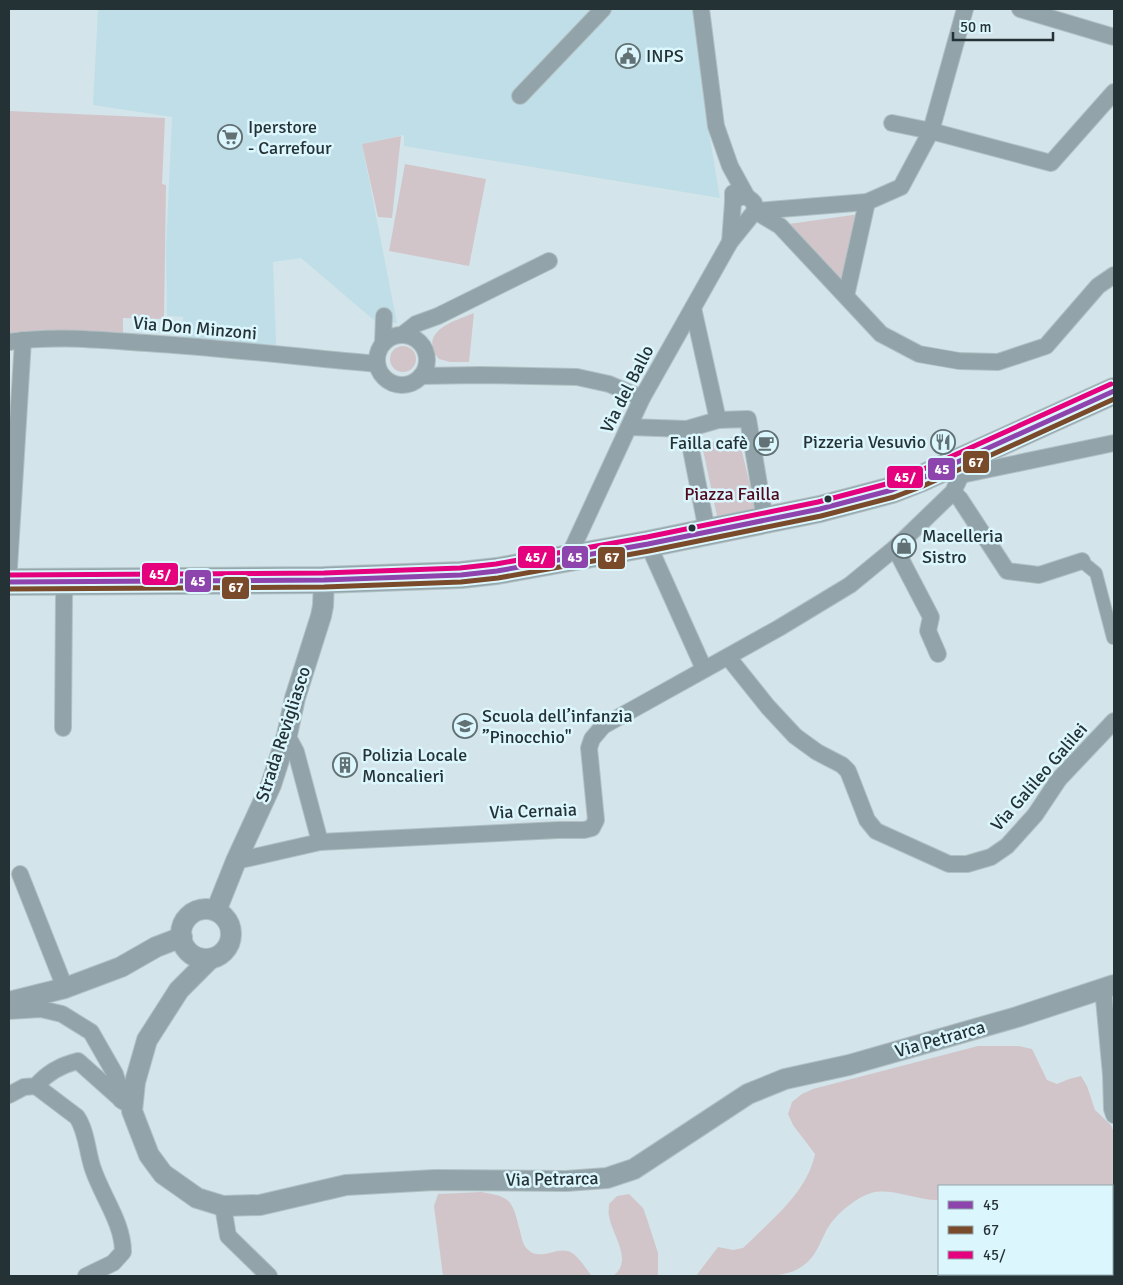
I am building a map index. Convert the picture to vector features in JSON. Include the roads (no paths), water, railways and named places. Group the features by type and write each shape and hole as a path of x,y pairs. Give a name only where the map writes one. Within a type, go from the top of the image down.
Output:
{"main road":[{"path":"9,582 327,580 462,575 496,571 707,532 820,508 892,490 958,469 1114,391"}],"street":[{"path":"520,96 603,9"},
{"path":"701,9 716,126 743,208 780,226 882,334 919,354 959,361 998,362 1046,346 1098,286 1114,274"},
{"path":"743,208 867,202 901,187 930,131 965,9"},
{"path":"1020,9 1114,37"},
{"path":"892,123 930,131 1051,163 1114,92"},
{"path":"846,296 867,202"},
{"name":"Via del Ballo","path":"568,558 642,398 730,242 743,208"},
{"path":"383,343 400,335 416,324 438,316 549,261"},
{"path":"692,308 718,420"},
{"path":"384,316 400,335 409,336 421,344 427,359 421,376 415,381 399,385 391,383 385,378 377,364 377,357 383,343 384,316"},
{"path":"421,344 438,316"},
{"name":"Via Don Minzoni","path":"16,341 52,337 120,341 377,364"},
{"path":"9,568 16,341"},
{"path":"427,359 451,375"},
{"path":"421,376 577,377 609,384 642,398"},
{"path":"629,427 687,429 718,420 748,419 765,520"},
{"path":"687,429 707,532"},
{"path":"958,469 1114,443"},
{"name":"Via Cernaia","path":"236,861 320,842 584,830 592,828 596,820 589,748 592,739 603,726 728,657 850,585 895,548 953,492 958,469"},
{"path":"953,492 960,499 1007,571 1039,575 1084,563 1096,573 1113,638"},
{"path":"648,544 704,669"},
{"path":"895,548 931,617 928,631 938,654"},
{"name":"Strada Revigliasco","path":"216,911 236,861 271,786 287,735 295,698 321,616 327,580"},
{"path":"63,728 64,596 67,581"},
{"name":"Via Galileo Galilei","path":"728,657 794,736 817,752 842,765 848,771 867,820 876,832 949,864 967,864 991,857 1007,846 1035,815 1059,779 1114,721"},
{"path":"287,735 296,752 320,842"},
{"path":"20,874 65,988"},
{"path":"202,910 216,911 228,922 231,938 229,946 224,952 210,959 196,957 184,943 184,923 189,917 202,910"},
{"path":"9,1002 65,988 121,967 156,947 184,943"},
{"name":"Via Petrarca","path":"179,990 184,943"},
{"name":"Via Petrarca","path":"210,959 179,990 147,1040 126,1105 149,1155 163,1174 197,1198 223,1206 260,1205 346,1185 434,1180 566,1181 608,1178 634,1170 748,1094 785,1079 858,1062 1017,1017 1109,987"},
{"path":"1109,987 1112,1109 1114,1115"},
{"path":"9,1011 42,1009 62,1014 91,1032 115,1074 126,1105"},
{"path":"36,1086 43,1078 66,1064 78,1061 126,1105"},
{"path":"9,1095 24,1087 36,1086 77,1117 82,1124 93,1169 123,1239 123,1252 114,1263 86,1276"},
{"path":"223,1206 228,1236 269,1276"}],"place":[{"name":"INPS","path":"628,56"},
{"name":"Iperstore - Carrefour","path":"230,137"},
{"name":"Pizzeria Vesuvio","path":"943,442"},
{"name":"Failla cafè","path":"766,443"},
{"name":"Macelleria Sistro","path":"904,546"},
{"name":"Scuola dell’infanzia ”Pinocchio\"","path":"465,726"},
{"name":"Polizia Locale Moncalieri","path":"345,765"}],"park label":[{"name":"Piazza Failla","path":"732,494"}]}
